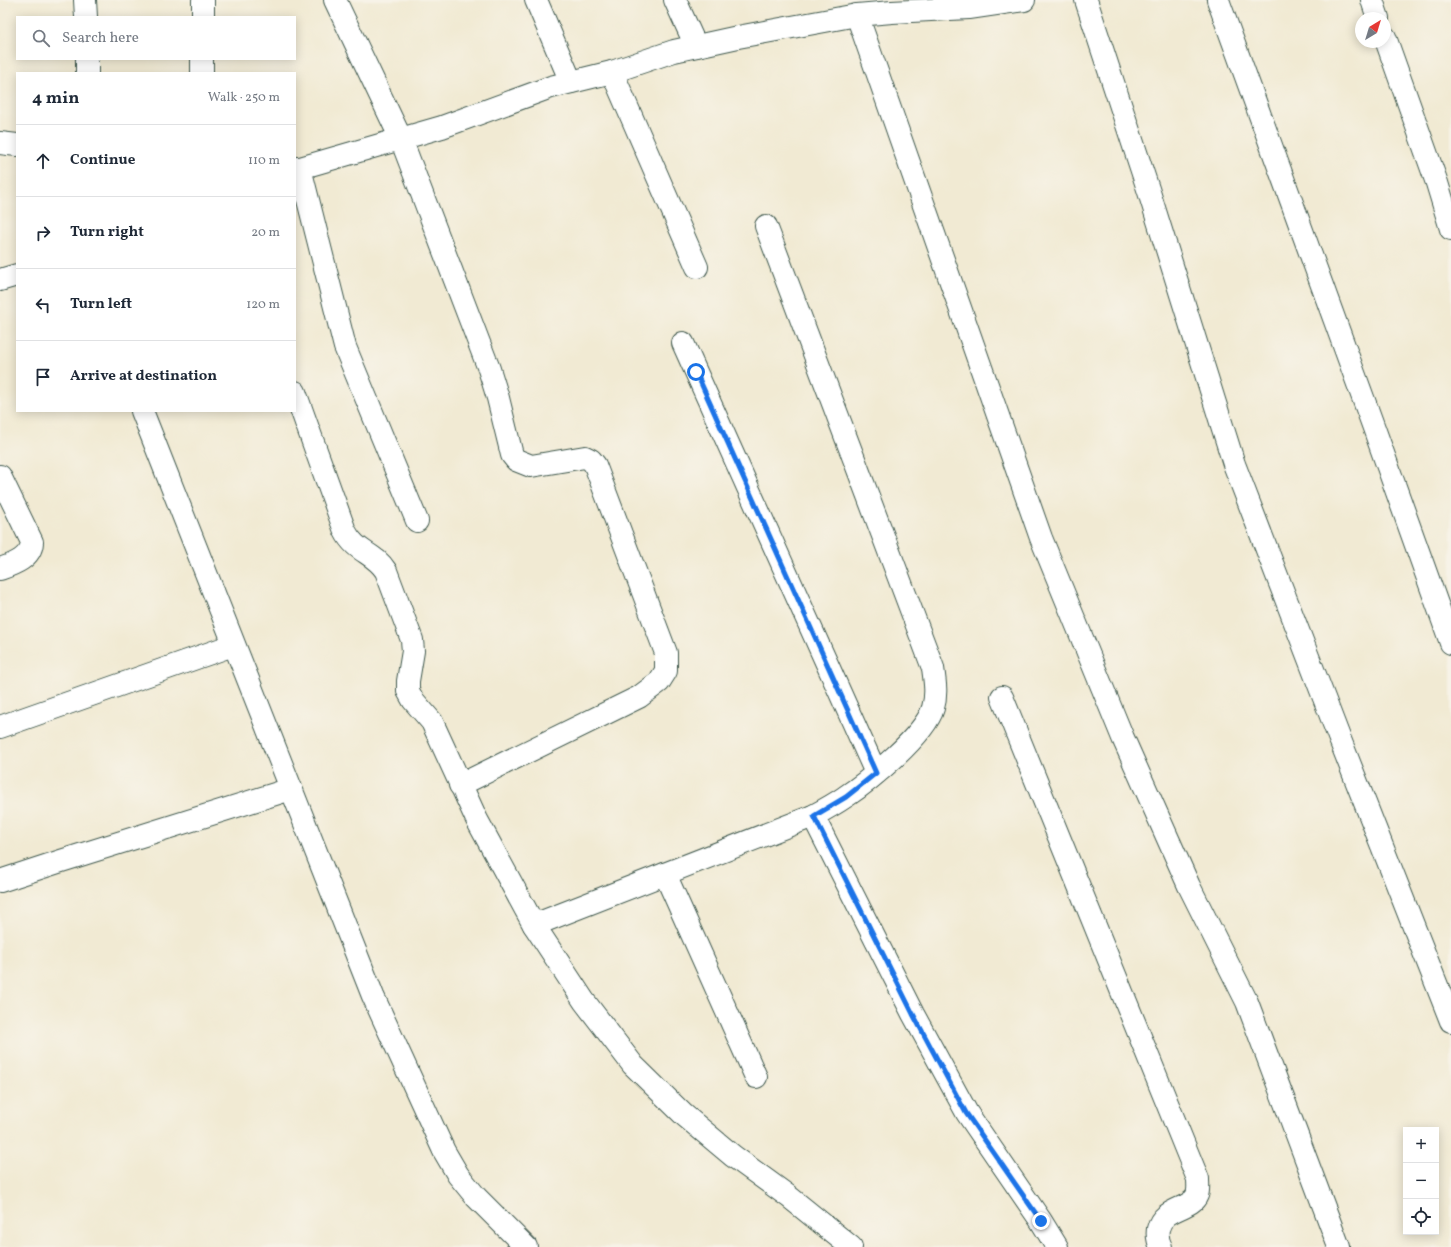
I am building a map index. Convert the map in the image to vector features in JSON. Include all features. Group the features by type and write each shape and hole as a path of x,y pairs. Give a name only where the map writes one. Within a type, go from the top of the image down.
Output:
{"street":[{"path":"85,0 86,16"},
{"path":"203,0 203,16"},
{"path":"335,0 401,139 489,369 498,398 512,455 516,460 530,466 585,457 591,460 595,465 666,653 666,671 659,682 639,697 460,785"},
{"path":"536,0 571,82"},
{"path":"675,0 696,46"},
{"path":"417,521 345,347 297,168 442,127 551,87 612,72 674,51 738,37 857,15 1024,0"},
{"path":"1086,0 1149,192 1234,464 1336,730 1451,1021"},
{"path":"1218,0 1369,412 1451,643"},
{"path":"1372,0 1376,12"},
{"path":"857,15 1041,538 1123,738 1189,886 1247,1002 1339,1247"},
{"path":"1389,48 1437,183 1451,229"},
{"path":"87,60 87,72"},
{"path":"202,60 202,72"},
{"path":"612,72 698,267"},
{"path":"0,143 16,144"},
{"path":"534,925 814,816 846,797 901,751 921,729 933,709 936,689 933,668 766,226"},
{"path":"0,280 16,275"},
{"path":"683,343 876,773"},
{"path":"296,395 345,531 350,541 359,549 381,563 386,571 412,640 413,651 408,681 408,691 413,700 432,722 477,820 534,925 584,1000 633,1065 684,1115 733,1156 788,1196 851,1247"},
{"path":"142,412 233,645 373,996 444,1151 458,1175 476,1197 526,1247"},
{"path":"0,476 32,542 31,550 26,556 9,566 0,569"},
{"path":"0,727 233,645"},
{"path":"1002,697 1198,1179 1197,1196 1192,1201 1168,1214 1160,1223 1158,1233 1161,1247"},
{"path":"0,881 291,789"},
{"path":"814,816 913,1014 966,1113 1041,1221 1057,1247"},
{"path":"665,874 756,1077"}],"route":[{"path":"696,372 876,773 846,797 814,816 913,1014 966,1113 1041,1221"}]}
